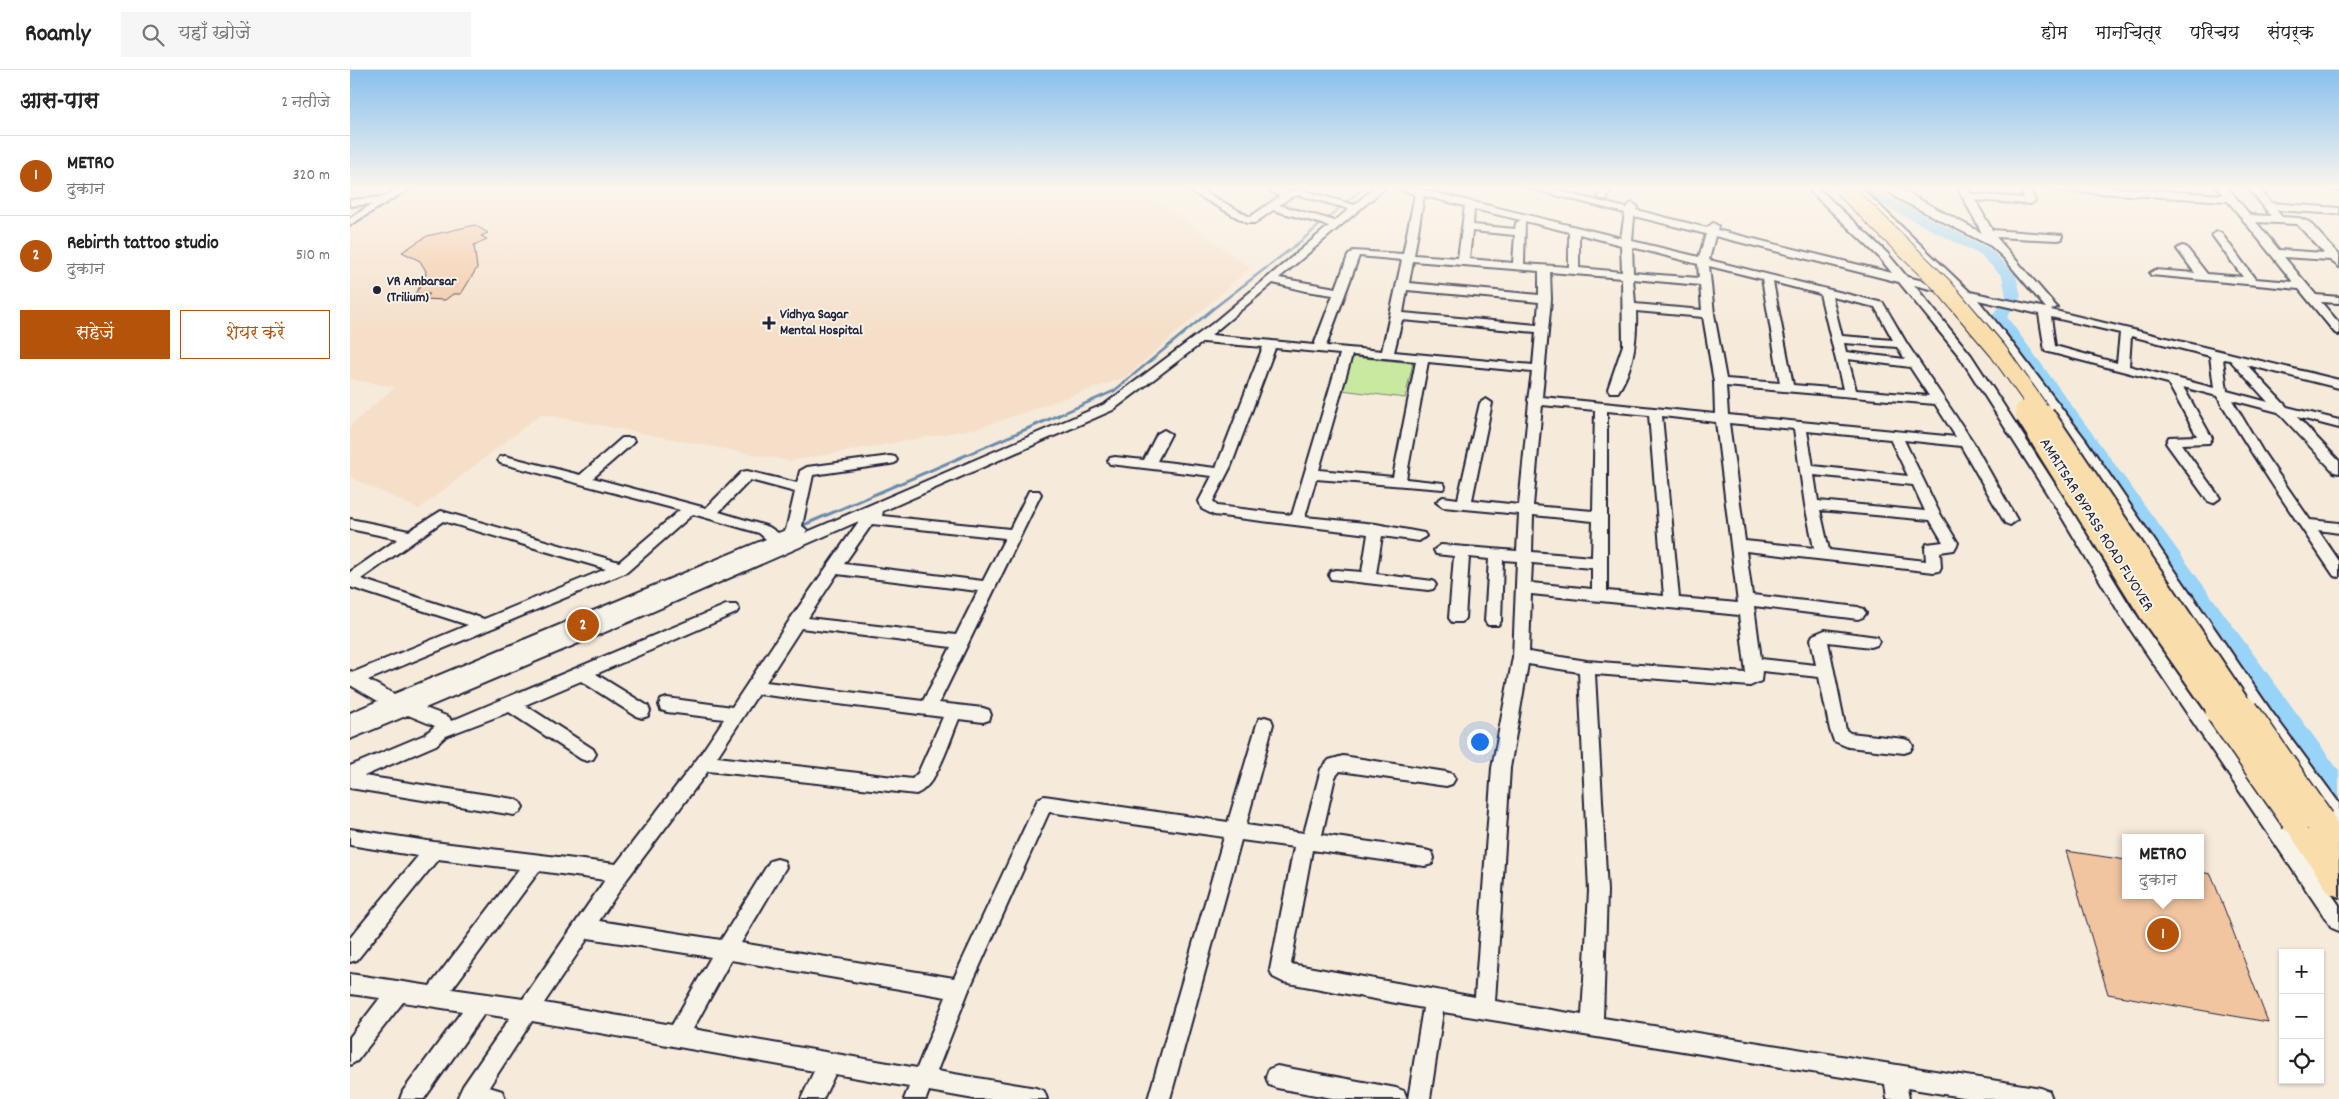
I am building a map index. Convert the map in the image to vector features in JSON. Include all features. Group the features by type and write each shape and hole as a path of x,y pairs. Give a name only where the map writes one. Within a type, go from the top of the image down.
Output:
{"highway":[{"name":"AMRITSAR BYPASS ROAD FLYOVER","path":"1876,235 1954,316 1999,373 2145,604 2318,819 2339,886"},
{"name":"AMRITSAR BYPASS ROAD FLYOVER","path":"1891,235 1943,286 1998,351 2064,443 2202,652 2339,849"}],"street":[{"path":"350,732 402,704 776,539 1113,396 1316,235"},
{"path":"350,720 402,704 626,617 887,504 1041,434 1109,406 1200,338 1273,280 1325,235"},
{"path":"1387,355 1397,316 1413,235"},
{"path":"1463,262 1467,235"},
{"path":"1518,266 1519,235"},
{"path":"1574,235 1574,271"},
{"path":"1594,235 1880,306 1901,344 1966,442 2010,520"},
{"path":"1614,389 1629,345 1628,235"},
{"path":"1521,656 1587,667 1750,680 1755,677 1740,544 1722,419 1720,382 1704,282 1703,262 1710,235"},
{"path":"1740,235 1900,275 1995,296 2126,331 2339,376"},
{"path":"1741,235 1900,275"},
{"path":"1861,235 1900,275 1965,355 2066,512 2125,610 2339,922"},
{"path":"1906,235 1964,290 2080,442 2260,708 2318,819"},
{"path":"1978,235 1994,243"},
{"path":"1988,235 2008,256 2041,308 2049,348 2339,424"},
{"path":"2023,235 2058,237"},
{"path":"2218,235 2250,281"},
{"path":"2261,235 2339,331"},
{"path":"2315,235 2337,259"},
{"path":"2182,249 2203,277"},
{"path":"1857,263 1868,260 1879,252"},
{"path":"2275,253 2337,259"},
{"path":"1319,348 1355,254 1409,256 1704,282"},
{"path":"1940,267 1995,296"},
{"path":"1484,1008 1501,768 1521,656 1526,509 1534,400 1543,330 1544,268"},
{"path":"2155,273 2302,286"},
{"path":"1767,278 1787,387"},
{"path":"1273,280 1306,288 1340,292"},
{"path":"1402,286 1545,299"},
{"path":"1825,293 1850,392"},
{"path":"1984,314 1985,306 1995,296"},
{"path":"2312,298 2339,300"},
{"path":"1630,307 1708,314"},
{"path":"2041,308 2225,353 2339,384"},
{"path":"1397,316 1543,330"},
{"path":"2123,368 2126,331"},
{"path":"1200,338 1539,369"},
{"path":"1836,339 1901,344"},
{"path":"1270,344 1221,473 1206,501 1207,506 1210,509 1419,536"},
{"path":"1297,521 1347,352"},
{"path":"2225,353 2221,392 2257,453 2304,524 2339,572"},
{"path":"2225,353 2339,469"},
{"path":"1841,356 1914,364"},
{"path":"1399,482 1423,359"},
{"path":"2173,381 2205,438 2204,440 2174,440 2173,443 2213,498"},
{"path":"1720,382 1939,401"},
{"path":"1534,400 1966,442"},
{"path":"1464,504 1486,402"},
{"path":"1599,595 1601,406"},
{"path":"1655,411 1672,603"},
{"path":"1800,426 1812,505 1823,555"},
{"path":"1149,464 1164,434"},
{"path":"1740,544 1936,567 1932,548 1952,544 1932,512 1895,436"},
{"path":"582,480 627,441"},
{"path":"505,460 709,513 764,530 776,539"},
{"path":"793,532 806,472 890,460"},
{"path":"1115,461 1221,473"},
{"path":"1807,470 1917,481"},
{"path":"1310,474 1438,486"},
{"path":"709,513 746,475 803,489"},
{"path":"928,708 1034,494"},
{"path":"1443,502 1601,517"},
{"path":"494,1099 470,1097 526,1010 620,873 704,763 833,568 868,519 887,504"},
{"path":"1812,505 1926,517 1932,512"},
{"path":"353,678 622,568 691,508"},
{"path":"350,580 409,536 441,516 622,568"},
{"path":"868,519 1013,534"},
{"path":"350,524 409,536"},
{"path":"2304,524 2339,528"},
{"path":"1368,579 1376,529"},
{"path":"1441,550 1600,563"},
{"path":"1457,618 1462,552"},
{"path":"1493,621 1496,556"},
{"path":"833,568 987,587"},
{"path":"1336,575 1428,585"},
{"path":"350,580 486,625"},
{"path":"1523,588 1672,603 1747,605 1858,613"},
{"path":"350,774 430,740 444,730 510,704 731,609"},
{"path":"796,622 962,642"},
{"path":"1871,640 1820,638 1840,736 1848,740 1904,746"},
{"path":"1754,664 1826,672"},
{"path":"1587,667 1598,891 1592,1026"},
{"path":"582,673 642,711"},
{"path":"353,678 402,704 443,722 444,730"},
{"path":"753,687 983,715"},
{"path":"510,704 587,754"},
{"path":"667,705 736,714"},
{"path":"704,763 916,786 925,778 954,711"},
{"path":"1159,1099 1265,724"},
{"path":"1446,779 1343,763 1335,765 1327,774 1308,841 1281,971 1435,1000 1894,1076 2003,1097 2041,1099"},
{"path":"350,781 514,807"},
{"path":"915,1099 959,990 1044,804 1425,858"},
{"path":"350,837 434,850 620,873"},
{"path":"350,953 434,850"},
{"path":"434,997 535,862"},
{"path":"677,1036 726,950 777,867"},
{"path":"2307,873 2339,886"},
{"path":"582,928 726,950 959,990"},
{"path":"350,984 526,1010 1036,1099"},
{"path":"350,1054 398,992"},
{"path":"1419,1099 1435,1000"},
{"path":"411,1099 479,1004"},
{"path":"812,1099 829,1063"},
{"path":"1894,1076 1898,1099"},
{"path":"1277,1077 1396,1099"}],"shaded area":[{"name":"Vidhya Sagar Mental Hospital","path":"350,235 1205,235 1250,268 1126,377 978,428 789,461 541,414 419,509 350,477 350,426 395,387 350,379"}],"green space":[{"path":"1344,356 1413,363 1405,398 1334,389"}],"building":[{"path":"483,235 481,236 487,239 474,245 477,268 461,294 453,294 445,300 424,299 430,294 415,294 425,279 426,271 420,261 402,252 427,236"},
{"path":"2066,851 2122,859 2122,899 2204,899 2204,873 2211,874 2268,1022 2108,994"}],"waterway":[{"path":"1057,416 1114,391 1214,308 1308,235"},
{"path":"1952,235 1985,252 2009,275 2014,296 1999,317 2134,502 2339,790"},
{"path":"799,527 1059,415"}],"place":[{"name":"VR Ambarsar (Trilium)","path":"377,290"},
{"name":"Vidhya Sagar Mental Hospital","path":"769,323"},
{"name":"Rebirth tattoo studio","path":"583,625"},
{"name":"METRO","path":"2163,934"}]}
